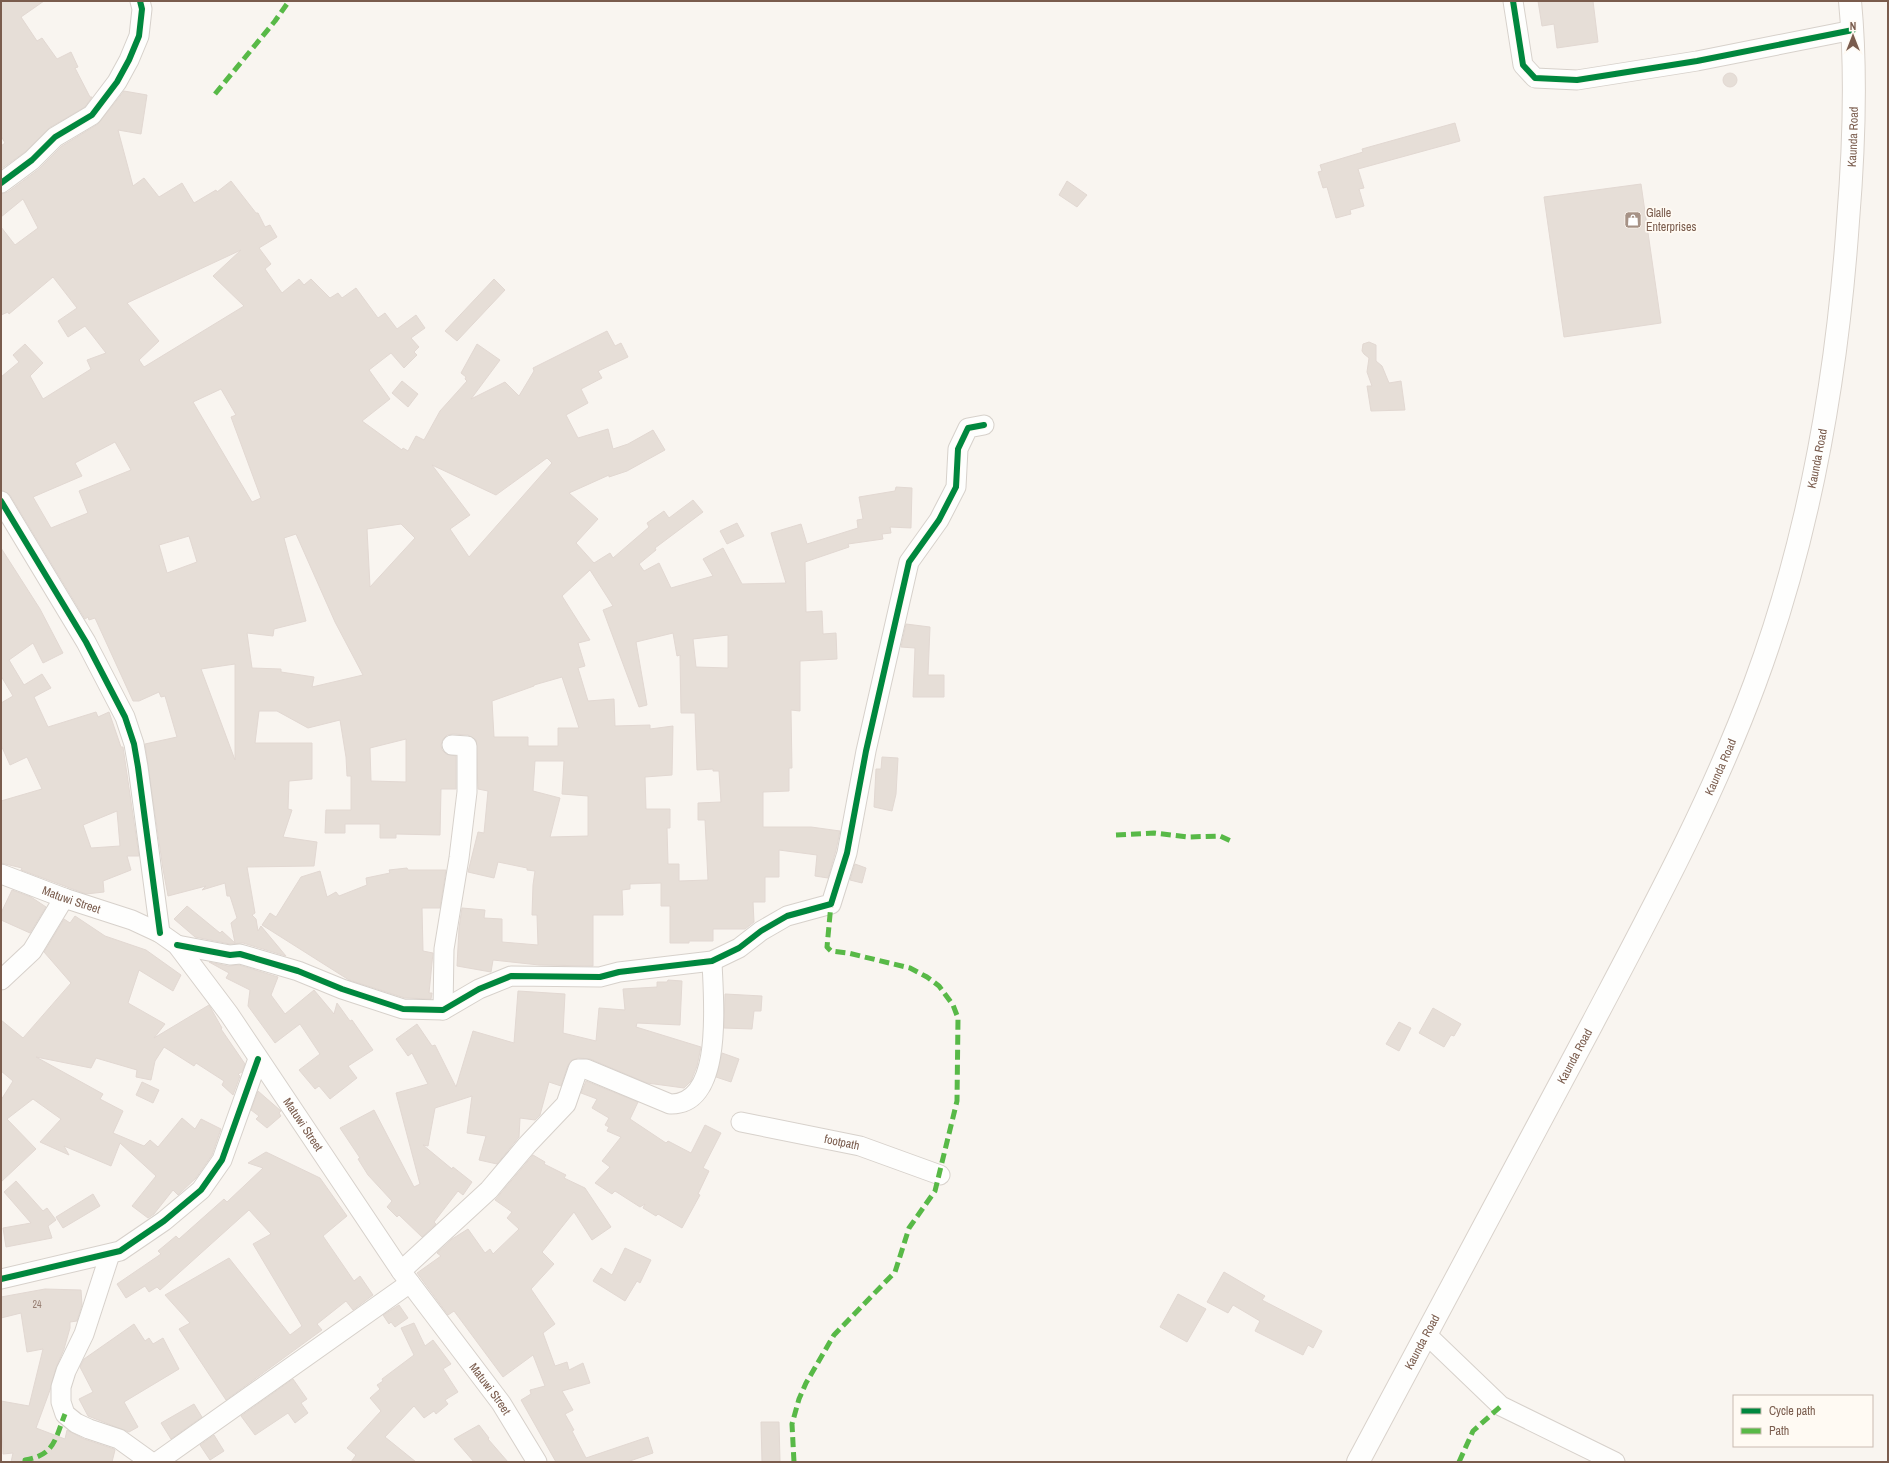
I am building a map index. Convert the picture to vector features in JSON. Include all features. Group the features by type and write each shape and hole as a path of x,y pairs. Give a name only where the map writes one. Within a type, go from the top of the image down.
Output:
{"main road":[{"name":"Kaunda Road","path":"1358,1462 1494,1210 1690,836 1737,730 1770,638 1785,589 1816,473 1832,378 1844,287 1854,148 1853,30 1850,1"}],"street":[{"path":"1,182 32,160 55,137 92,115 117,82 129,60 138,36 142,9 140,1"},
{"path":"1512,1 1523,65 1535,78 1577,80 1697,61 1853,30"},
{"path":"178,945 230,955 240,954 298,971 342,989 403,1009 443,1010 479,990 511,976 600,977 619,972 712,961 739,948 761,931 787,916 831,904 848,853 866,751 909,562 939,520 956,487 958,449 968,428 984,425"},
{"path":"1,501 86,642 126,717 134,744 138,767 160,933"},
{"path":"443,1010 444,949 459,858 467,792 467,746 452,745"},
{"name":"Matuwi Street","path":"1,874 64,898 132,920 160,933 178,945 230,1014 258,1059 405,1277 501,1403 537,1462"},
{"path":"1,980 32,952 64,898"},
{"path":"157,1462 405,1277 490,1190 527,1145 566,1104 578,1069 586,1069 670,1104 680,1104 689,1100 697,1093 707,1071 714,1033 712,961"},
{"path":"1,1279 110,1254 120,1250 164,1221 201,1190 211,1178 222,1160 258,1059"},
{"name":"footpath","path":"740,1122 860,1146 940,1175"},
{"path":"110,1254 84,1334 66,1371 61,1387 61,1402 66,1414 76,1423 119,1439 151,1462"},
{"path":"1426,1334 1501,1406 1615,1462"}],"building":[{"path":"1,1 44,1 21,17 37,41 42,38 57,59 71,52 78,67 75,68 90,97 92,97 85,107 49,128 25,152 1,169 1,146 5,143 1,136"},
{"path":"1538,1 1593,1 1598,42 1557,48 1554,24 1542,26"},
{"path":"1727,73 1733,73 1737,77 1737,83 1733,87 1727,87 1723,83 1723,77"},
{"path":"124,91 147,95 141,134 118,130 133,186 144,178 159,197 182,183 194,203 216,190 217,192 231,181 256,213 258,213 265,227 270,225 277,237 259,248 271,264 265,269 282,293 299,279 304,285 311,279 330,298 338,293 342,298 356,288 378,318 385,313 397,329 416,315 425,328 411,338 419,347 414,352 417,355 404,368 391,353 369,370 390,399 362,421 402,450 403,448 408,451 416,436 424,440 440,411 467,381 465,379 466,377 461,373 477,344 500,360 471,399 505,382 519,396 534,371 533,368 607,331 615,346 621,343 628,357 598,371 602,378 581,389 588,403 566,415 578,438 608,429 613,449 628,444 653,430 665,450 627,471 609,477 609,475 569,493 598,519 576,543 594,563 610,553 613,558 649,527 647,523 664,511 669,518 693,500 703,512 655,548 656,550 639,564 644,571 659,563 671,588 713,576 703,559 723,548 742,584 786,583 771,533 801,524 807,544 858,528 857,520 863,519 859,497 895,491 896,487 912,488 911,528 890,527 891,533 882,534 883,539 848,544 849,547 805,562 806,612 822,611 823,634 836,633 837,659 800,661 800,711 791,710 792,768 789,768 789,791 763,792 763,827 811,827 840,831 828,878 815,876 817,855 779,850 779,877 765,877 765,902 753,902 754,922 745,929 713,929 713,941 689,941 689,943 670,943 670,906 661,906 661,883 630,884 630,889 622,890 623,915 593,915 593,966 539,965 493,960 491,972 457,966 459,928 462,908 485,910 484,918 502,919 502,942 538,945 537,915 532,915 535,871 498,862 494,878 468,872 478,832 484,833 488,791 478,789 476,740 468,735 453,734 447,735 443,739 441,745 442,750 446,754 456,756 456,789 441,789 440,835 396,834 396,838 380,838 380,824 345,824 345,833 325,833 326,810 351,810 351,776 347,776 346,757 340,720 308,728 277,711 259,711 255,743 312,743 312,779 289,781 288,809 292,810 283,837 317,842 314,866 247,867 255,913 252,915 256,919 258,931 261,926 286,956 243,943 230,944 195,937 174,919 187,906 220,933 222,931 235,943 231,923 237,918 230,896 227,896 225,883 202,890 206,886 168,896 145,744 177,737 165,696 161,697 159,692 139,701 133,701 95,618 89,620 88,617 85,619 10,495 1,490 1,377 19,362 13,355 25,344 43,363 30,376 43,399 91,369 87,360 106,353 85,326 68,337 58,321 77,308 53,277 9,314 8,312 1,315 1,227 15,245 38,228 23,199 1,217 1,194 8,192 39,169 62,146 98,124","holes":["241,250 213,276 244,306 144,367 139,360 159,341 127,303","221,389 236,415 231,417 261,498 252,502 193,402","115,442 131,470 79,491 88,513 51,528 33,497 82,476 75,463","547,458 552,463 469,557 450,529 470,515 432,465 496,495","401,524 415,538 370,587 367,529","296,534 335,622 363,675 312,687 314,677 281,672 281,669 252,668 247,633 273,636 274,629 306,621 284,538","189,536 197,562 167,573 159,545","590,570 613,606 603,610 639,707 647,705 636,642 673,633 677,656 680,655 681,713 695,713 697,770 713,769 713,771 719,771 721,802 698,803 698,820 705,820 708,880 679,881 679,864 668,864 667,828 670,828 670,809 646,809 645,777 672,775 673,726 650,729 650,725 615,726 614,699 588,701 578,668 585,666 578,643 590,640 562,596","728,635 728,668 696,667 693,639","235,664 235,760 201,669","562,677 579,728 558,728 558,746 528,746 528,737 494,737 492,701 534,685","406,739 406,782 371,781 370,748","535,761 564,761 562,794 588,796 588,836 550,837 560,798 533,791"]},
{"path":"1455,123 1460,141 1358,169 1364,188 1359,189 1364,206 1350,210 1351,214 1336,218 1327,187 1323,188 1318,172 1322,171 1320,165 1363,152 1362,149"},
{"path":"1067,181 1087,195 1077,207 1059,195"},
{"path":"1641,184 1661,323 1564,337 1544,197"},
{"path":"494,279 505,290 457,341 445,331"},
{"path":"1369,342 1376,345 1376,361 1382,366 1389,383 1401,381 1405,410 1371,411 1367,386 1372,386 1367,372 1369,358 1362,351 1363,344"},
{"path":"402,381 418,394 408,407 392,393"},
{"path":"737,523 744,536 727,544 720,531"},
{"path":"1,548 40,609 63,653 43,663 33,643 9,660 24,685 42,674 51,688 34,697 48,727 96,712 98,717 109,712 121,747 123,747 139,856 127,856 131,870 103,881 104,892 86,894 21,870 22,868 1,863 1,801 42,789 27,757 10,765 1,745 1,703 13,696 1,676","holes":["117,811 120,846 91,848 83,825"]},
{"path":"906,624 930,627 928,675 944,675 944,697 913,697 915,648 901,647"},
{"path":"882,757 898,758 896,794 892,811 874,807 876,769 881,769"},
{"path":"855,864 866,868 862,883 850,880"},
{"path":"407,868 408,870 446,870 440,908 422,908 423,951 433,953 429,993 432,993 431,999 405,998 349,980 262,925 270,913 276,917 301,877 320,871 327,897 336,892 339,896 367,885 366,878 390,873 389,870"},
{"path":"12,890 31,897 46,907 30,933 1,920 1,913"},
{"path":"75,916 105,936 146,950 181,975 173,991 139,970 128,1003 165,1024 154,1038 209,1005 222,1028 221,1029 245,1064 242,1072 238,1074 240,1076 233,1095 222,1085 224,1081 196,1063 194,1066 164,1047 155,1061 151,1080 136,1077 137,1070 96,1058 91,1068 36,1057 103,1094 100,1099 123,1111 113,1133 144,1146 150,1140 158,1147 182,1118 195,1129 201,1119 221,1129 212,1155 196,1178 178,1195 173,1190 154,1214 148,1218 132,1206 156,1176 120,1143 111,1166 64,1146 69,1155 40,1142 61,1119 33,1099 7,1119 36,1149 1,1182 1,1100 13,1081 1,1071 1,1020 23,1038 71,983 44,952 64,919 70,923"},
{"path":"209,962 228,966 239,965 278,977 271,995 285,1014 314,990 334,1014 337,1003 350,1021 352,1020 373,1050 348,1066 357,1078 330,1099 319,1086 315,1089 299,1070 320,1054 300,1024 275,1043 248,1006 250,990 226,978 229,973"},
{"path":"668,980 682,981 680,1025 637,1023 636,1027 701,1047 697,1066 691,1081 684,1088 647,1083 590,1059 578,1058 572,1060 568,1065 561,1086 549,1082 540,1115 535,1120 520,1118 519,1137 497,1164 479,1160 486,1136 467,1133 472,1096 435,1108 428,1146 423,1145 452,1169 453,1167 472,1182 463,1195 458,1191 434,1222 436,1224 422,1237 399,1215 397,1217 387,1207 392,1201 368,1175 358,1159 360,1158 340,1128 374,1110 414,1187 420,1184 396,1093 428,1084 412,1053 408,1056 396,1039 417,1024 432,1046 435,1045 456,1087 473,1031 514,1043 518,991 565,994 563,1033 596,1041 599,1008 625,1010 623,989 657,987 657,982 667,982"},
{"path":"725,994 762,996 761,1011 754,1011 752,1029 724,1028"},
{"path":"1433,1008 1461,1024 1454,1036 1451,1035 1444,1047 1419,1033"},
{"path":"1399,1022 1411,1028 1399,1051 1386,1044"},
{"path":"722,1053 739,1059 731,1082 716,1077"},
{"path":"586,1081 638,1102 630,1119 666,1143 668,1141 691,1153 705,1125 721,1133 703,1168 709,1171 698,1194 700,1195 682,1228 658,1214 656,1216 643,1208 645,1204 640,1207 615,1191 612,1194 595,1183 610,1167 602,1161 621,1137 607,1131 609,1127 605,1125 609,1118 592,1108 597,1099 581,1093"},
{"path":"142,1082 159,1090 153,1103 136,1095"},
{"path":"258,1091 281,1111 279,1113 281,1116 267,1128 256,1119 259,1116 251,1110"},
{"path":"266,1152 320,1178 347,1216 323,1236 354,1281 360,1276 373,1295 353,1310 346,1301 317,1324 322,1330 226,1400 179,1329 190,1323 165,1295 229,1258 290,1335 302,1326 253,1244 271,1234 249,1210 160,1290 157,1287 149,1292 145,1286 126,1298 117,1284 161,1254 158,1251 176,1236 179,1239 224,1199 227,1202 263,1168 248,1163"},
{"path":"533,1155 545,1162 544,1164 566,1175 564,1178 585,1188 611,1227 592,1240 574,1212 542,1252 554,1264 531,1289 555,1324 543,1333 555,1366 567,1362 569,1370 583,1363 590,1383 562,1391 573,1410 565,1414 574,1430 572,1431 586,1458 648,1437 653,1453 627,1462 556,1462 521,1400 531,1394 530,1390 545,1386 533,1355 503,1377 454,1311 448,1315 417,1273 441,1256 437,1253 452,1239 468,1229 485,1253 490,1249 493,1254 519,1229 507,1218 512,1212 495,1200"},
{"path":"16,1181 43,1211 47,1208 56,1220 48,1226 52,1238 6,1247 3,1228 31,1223 4,1192"},
{"path":"93,1194 100,1206 63,1228 56,1217"},
{"path":"625,1248 651,1260 640,1283 637,1281 625,1301 593,1281 601,1268 612,1275"},
{"path":"1224,1272 1265,1296 1262,1300 1322,1331 1313,1348 1308,1345 1303,1355 1255,1331 1260,1321 1233,1305 1228,1313 1207,1302"},
{"path":"45,1289 81,1290 82,1305 77,1321 70,1322 70,1328 64,1349 36,1428 65,1439 67,1430 84,1439 114,1449 112,1462 11,1462 13,1453 3,1454 1,1401 29,1406 43,1349 27,1352 21,1313 1,1318 1,1297"},
{"path":"1178,1294 1206,1309 1187,1342 1160,1327"},
{"path":"399,1305 408,1318 395,1327 391,1322 389,1324 383,1315"},
{"path":"414,1323 425,1346 433,1340 451,1364 443,1369 458,1392 445,1400 448,1404 436,1414 434,1411 424,1418 414,1406 385,1437 416,1462 351,1462 356,1455 347,1448 381,1411 370,1398 380,1389 377,1385 383,1381 382,1379 414,1355 401,1328"},
{"path":"134,1324 145,1341 149,1338 153,1344 163,1338 179,1369 124,1402 138,1427 129,1432 88,1416 79,1399 93,1392 80,1367 84,1359"},
{"path":"293,1379 307,1399 301,1403 308,1413 295,1423 288,1413 255,1435 241,1416"},
{"path":"194,1404 202,1417 171,1439 161,1423"},
{"path":"761,1422 779,1422 780,1462 762,1462"},
{"path":"479,1425 489,1438 488,1439 508,1462 474,1462 454,1439"},
{"path":"214,1435 224,1451 210,1460 200,1445"}],"marked path":[{"path":"215,94 275,21 289,1"},
{"path":"1116,835 1154,833 1188,837 1220,836 1231,841"},
{"path":"794,1462 792,1424 799,1399 806,1383 834,1335 895,1272 909,1228 935,1191 957,1101 958,1018 953,1005 939,986 927,977 910,968 848,953 831,951 827,947 831,904"},
{"path":"1459,1462 1473,1431 1501,1406"},
{"path":"25,1462 25,1460 35,1458 48,1450 56,1438 65,1414"}],"cycle path":[{"path":"1,183 32,160 55,137 92,115 117,82 129,60 139,36 142,9 140,1"},
{"path":"1513,1 1523,65 1535,78 1577,80 1697,61 1853,30"},
{"path":"177,945 230,955 240,954 298,971 342,989 403,1009 443,1010 479,989 511,976 600,977 619,972 712,961 739,948 761,931 787,916 831,904 847,853 866,751 909,562 939,520 956,487 958,449 968,428 984,425"},
{"path":"1,501 86,642 125,717 134,744 138,767 160,933"},
{"path":"1,1279 120,1251 164,1221 201,1190 222,1160 258,1059"}],"place":[{"name":"Glalle Enterprises","path":"1633,220"}]}
